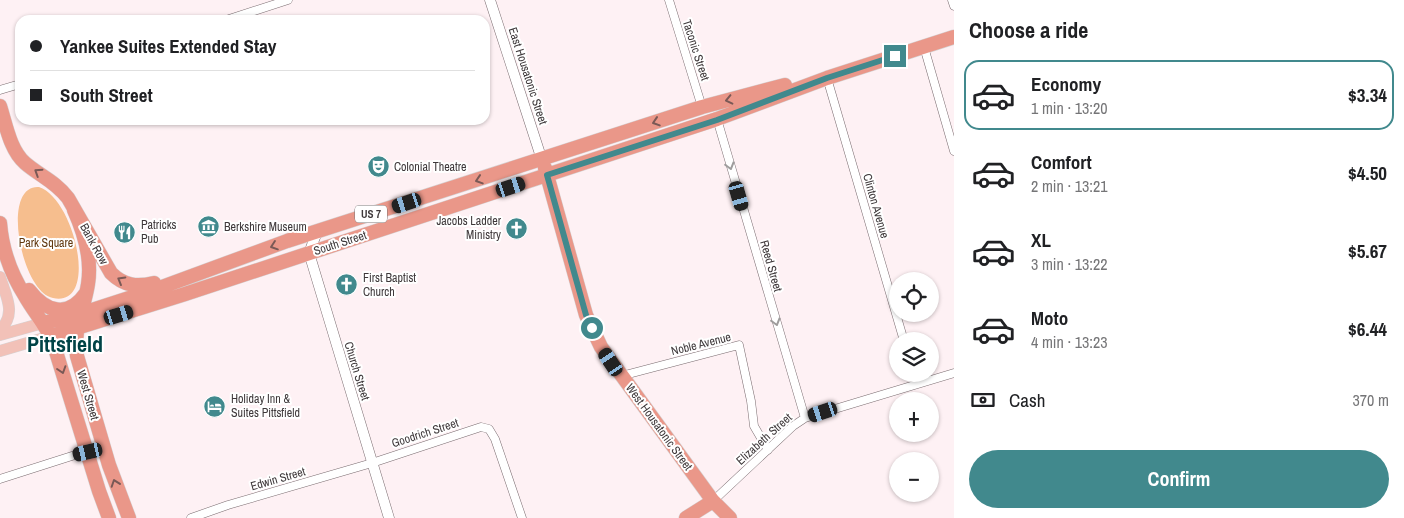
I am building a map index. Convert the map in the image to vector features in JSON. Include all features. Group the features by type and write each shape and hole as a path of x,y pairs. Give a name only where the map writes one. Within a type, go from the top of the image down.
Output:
{"highway":[{"name":"South Street","path":"78,321 185,294 717,120 827,78 954,37"},
{"name":"South Street","path":"201,272 317,232 702,108 780,86 827,78"},
{"name":"Bank Row","path":"0,106 13,147 25,163 60,187 108,270 115,278 125,284 143,285 201,272"},
{"name":"West Housatonic Street","path":"542,160 586,315 601,347 713,502 730,518"},
{"name":"Bank Row","path":"74,210 85,240 89,276 78,321"},
{"path":"0,223 6,254 5,273 37,301 49,308 59,310 81,300 86,292"},
{"path":"47,329 78,321 201,272"},
{"name":"West Street","path":"5,273 47,329 88,452 98,491 109,518"},
{"name":"West Street","path":"78,321 75,345 77,356 104,448 129,518"},
{"path":"686,518 713,502"}],"main road":[{"path":"0,330 8,320 10,308 5,273"},
{"path":"0,335 47,329"},
{"path":"0,351 47,329"}],"street":[{"path":"242,15 288,0"},
{"name":"East Housatonic Street","path":"490,0 542,160"},
{"name":"Taconic Street","path":"669,0 702,108"},
{"path":"952,0 954,6"},
{"path":"924,47 954,151"},
{"name":"Clinton Avenue","path":"827,78 901,332"},
{"path":"0,90 15,86"},
{"name":"Reed Street","path":"717,120 805,418"},
{"path":"309,253 317,232"},
{"name":"Church Street","path":"309,253 389,518"},
{"name":"Noble Avenue","path":"621,376 739,345 751,401 754,426 768,450"},
{"name":"Elizabeth Street","path":"713,502 793,426 805,418 954,373"},
{"name":"Goodrich Street","path":"372,463 440,439 487,427 495,439 522,518"},
{"path":"0,479 104,448"},
{"name":"Edwin Street","path":"191,518 228,505 372,463"}],"green space":[{"name":"Park Square","path":"39,187 52,196 63,211 72,230 79,270 76,287 67,297 53,298 42,291 32,278 24,259 19,239 18,219 20,202 27,191"}],"place":[{"name":"Colonial Theatre","path":"378,167"},
{"name":"Berkshire Museum","path":"208,227"},
{"name":"Jacobs Ladder Ministry","path":"517,228"},
{"name":"Patricks Pub","path":"125,232"},
{"name":"First Baptist Church","path":"347,285"},
{"name":"Holiday Inn & Suites Pittsfield","path":"215,406"}],"district":[{"name":"Pittsfield","path":"65,344"}],"route":[{"path":"592,328 586,315 547,175 717,120 827,78 895,56"}]}
